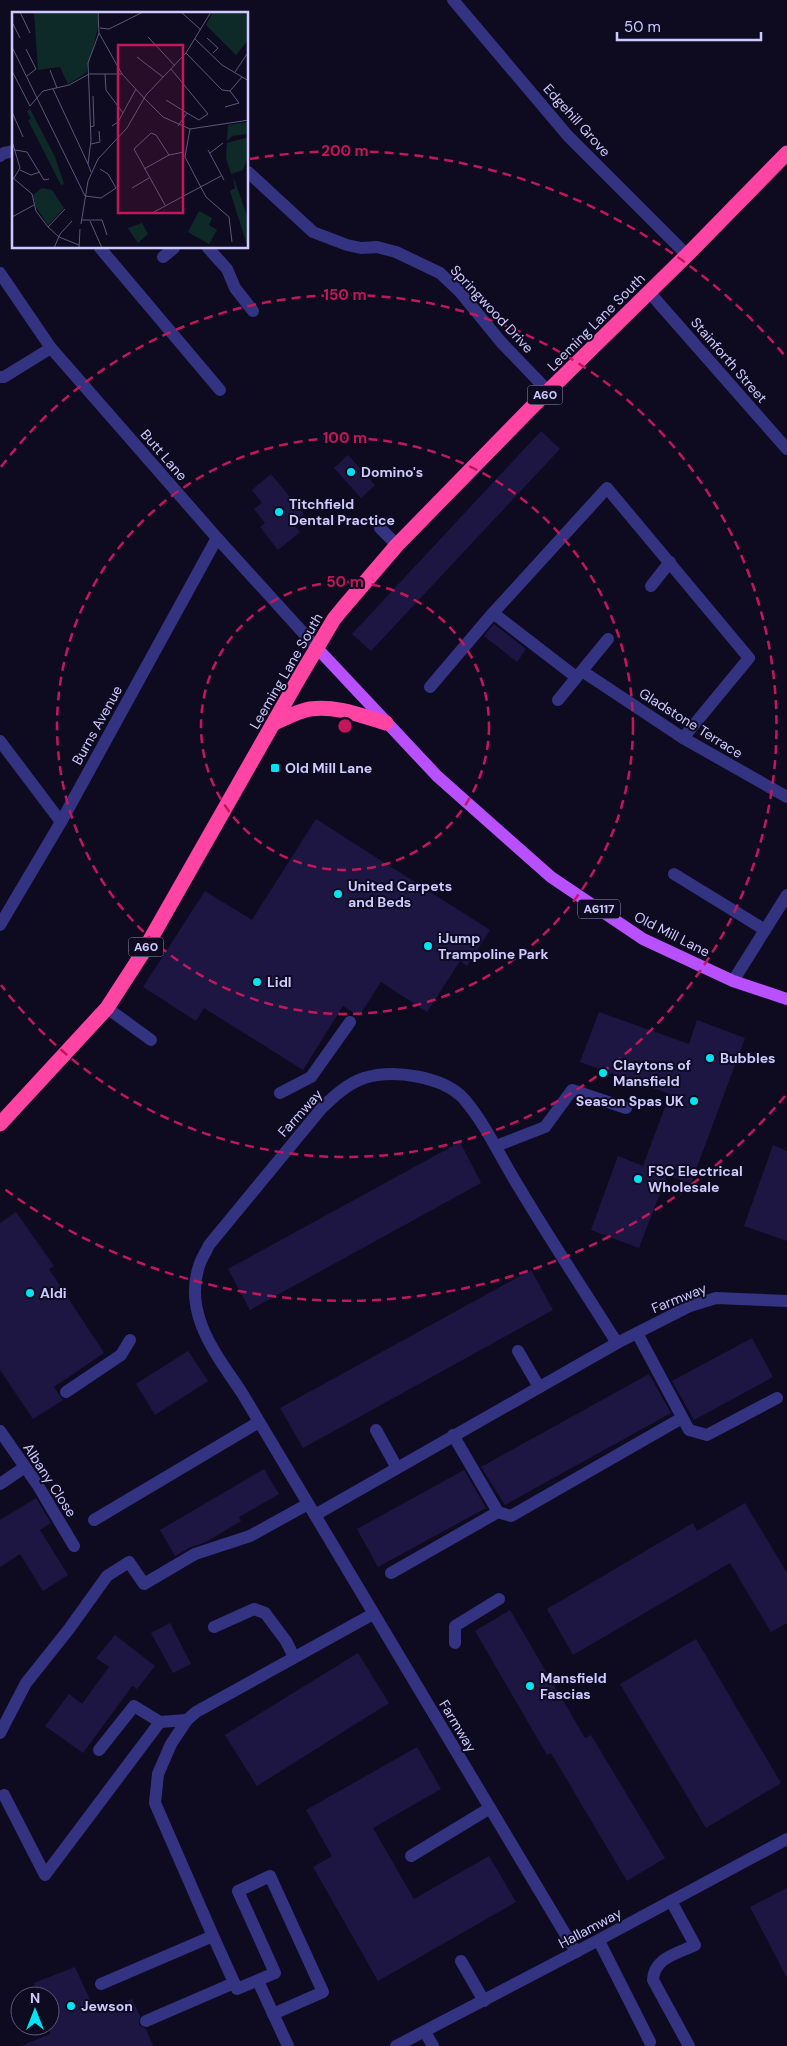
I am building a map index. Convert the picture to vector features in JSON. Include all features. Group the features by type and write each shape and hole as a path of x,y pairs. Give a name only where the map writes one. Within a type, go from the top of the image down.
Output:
{"highway":[{"name":"Leeming Lane South","path":"0,1124 107,1008 142,954 334,619 397,544 787,153"},
{"path":"274,723 300,712 322,708 336,709 386,723"}],"main road":[{"name":"Old Mill Lane","path":"317,648 437,776 552,877 643,939 734,981 787,999"}],"street":[{"name":"Edgehill Grove","path":"453,0 568,136 687,255"},
{"path":"0,156 4,152 12,151"},
{"name":"Springwood Drive","path":"249,177 313,232 347,245 361,248 377,247 396,252 440,273 460,292 502,342 549,392"},
{"path":"101,249 220,390"},
{"path":"163,258 173,249"},
{"path":"209,249 227,269 234,288 253,311"},
{"name":"Butt Lane","path":"0,273 51,348 217,538 317,648"},
{"name":"Stainforth Street","path":"649,292 787,449"},
{"path":"0,376 4,376 51,348"},
{"path":"430,687 493,613 606,488 749,658 683,738"},
{"path":"380,528 397,544"},
{"name":"Burns Avenue","path":"0,925 61,822 217,538"},
{"path":"651,586 670,562"},
{"name":"Gladstone Terrace","path":"493,613 579,674 683,738 787,797"},
{"path":"558,700 608,639"},
{"path":"0,741 61,822"},
{"path":"674,874 765,930"},
{"path":"734,981 787,895"},
{"path":"107,1008 151,1040"},
{"path":"280,1093 312,1077 350,1022"},
{"name":"Farmway","path":"576,1952 315,1515 202,1330 196,1306 195,1286 199,1266 209,1245 321,1109 340,1091 364,1078 395,1074 420,1076 445,1086 463,1098 496,1146 519,1189 617,1343"},
{"path":"496,1146 545,1127 572,1090 626,1108"},
{"name":"Farmway","path":"315,1515 617,1343 690,1306 716,1298 787,1301"},
{"path":"637,1333 689,1430 707,1435 777,1398"},
{"path":"66,1392 121,1355 130,1340"},
{"path":"518,1351 539,1387"},
{"path":"453,1435 498,1512 510,1516 682,1418"},
{"path":"94,1520 259,1422"},
{"path":"376,1430 397,1468"},
{"name":"Albany Close","path":"0,1431 37,1484 74,1546"},
{"path":"0,1484 25,1467"},
{"path":"0,1733 26,1683 69,1629 107,1576 128,1562 144,1584 195,1554 250,1536 308,1504"},
{"path":"392,1573 498,1512"},
{"path":"455,1643 455,1626 499,1599"},
{"path":"214,1627 254,1609 265,1613 286,1641 294,1657"},
{"path":"273,2014 323,1992 270,1876 238,1891 275,1973 237,1989 155,1803 158,1774 171,1744 187,1720 196,1712 373,1614"},
{"path":"99,1750 134,1706 160,1722 187,1720"},
{"path":"4,1795 45,1875 160,1722"},
{"path":"411,1856 490,1808"},
{"name":"Hallamway","path":"402,2043 599,1941 787,1839"},
{"path":"670,1901 695,1945 660,1962 653,1969 653,1980 689,2046"},
{"path":"101,1984 213,1936"},
{"path":"599,1941 650,2042"},
{"path":"461,1961 484,2001"},
{"path":"258,1981 288,2046"},
{"path":"146,2021 234,1983"},
{"path":"425,2032 434,2046"}],"building":[{"path":"541,431 560,449 371,651 352,634"},
{"name":"Domino's","path":"348,455 375,485 361,498 334,468"},
{"name":"Titchfield Dental Practice","path":"271,474 304,514 292,523 300,532 278,550 260,527 265,523 254,509 262,503 252,490"},
{"path":"494,624 526,649 517,662 484,636"},
{"path":"316,819 490,930 467,966 460,961 427,1012 381,982 359,1016 343,1006 303,1070 204,1008 196,1021 143,987 205,891 252,920"},
{"path":"599,1012 689,1044 697,1020 745,1038 691,1183 667,1175 639,1248 591,1230 618,1156 643,1166 670,1094 580,1062"},
{"path":"460,1142 481,1183 250,1310 228,1269"},
{"path":"773,1145 787,1151 787,1241 744,1226"},
{"name":"Aldi","path":"16,1212 54,1266 49,1269 104,1353 54,1387 63,1400 33,1419 0,1370 0,1223"},
{"path":"531,1270 553,1310 303,1448 280,1408"},
{"path":"752,1338 773,1377 694,1420 672,1381"},
{"path":"188,1351 208,1381 155,1415 136,1384"},
{"path":"649,1374 671,1413 505,1505 481,1467"},
{"path":"264,1469 279,1494 239,1517 241,1521 206,1542 191,1547 175,1556 160,1530"},
{"path":"464,1470 486,1508 378,1567 357,1529"},
{"path":"36,1498 51,1523 40,1530 68,1575 43,1591 20,1554 0,1567 0,1520"},
{"path":"745,1503 787,1573 787,1623 771,1632 730,1563 573,1655 547,1609 693,1523 697,1531"},
{"path":"510,1610 585,1738 591,1735 665,1858 627,1881 551,1753 547,1755 475,1631"},
{"path":"170,1623 191,1664 173,1673 151,1633"},
{"path":"115,1635 155,1666 137,1689 132,1686 83,1753 45,1726 69,1694 82,1704 109,1667 96,1658"},
{"path":"696,1639 781,1783 706,1828 620,1684"},
{"path":"358,1653 389,1703 257,1786 225,1735"},
{"path":"417,1747 441,1789 373,1828 414,1899 489,1856 516,1902 378,1981 313,1867 332,1856 306,1810"},
{"path":"787,1888 787,1978 750,1907"},
{"name":"Jewson","path":"75,1967 96,2013 132,1999 140,2016 139,2025 146,2029 153,2046 21,2046 45,2036 60,2036 60,1986 35,1986 34,1983"}],"place":[{"name":"Domino's","path":"351,472"},
{"name":"Titchfield Dental Practice","path":"279,512"},
{"name":"Old Mill Lane","path":"275,768"},
{"name":"United Carpets and Beds","path":"338,894"},
{"name":"iJump Trampoline Park","path":"428,946"},
{"name":"Lidl","path":"257,982"},
{"name":"Bubbles","path":"710,1058"},
{"name":"Claytons of Mansfield","path":"603,1073"},
{"name":"Season Spas UK","path":"694,1101"},
{"name":"FSC Electrical Wholesale","path":"638,1179"},
{"name":"Aldi","path":"30,1293"},
{"name":"Mansfield Fascias","path":"530,1686"},
{"name":"Jewson","path":"71,2006"}]}
